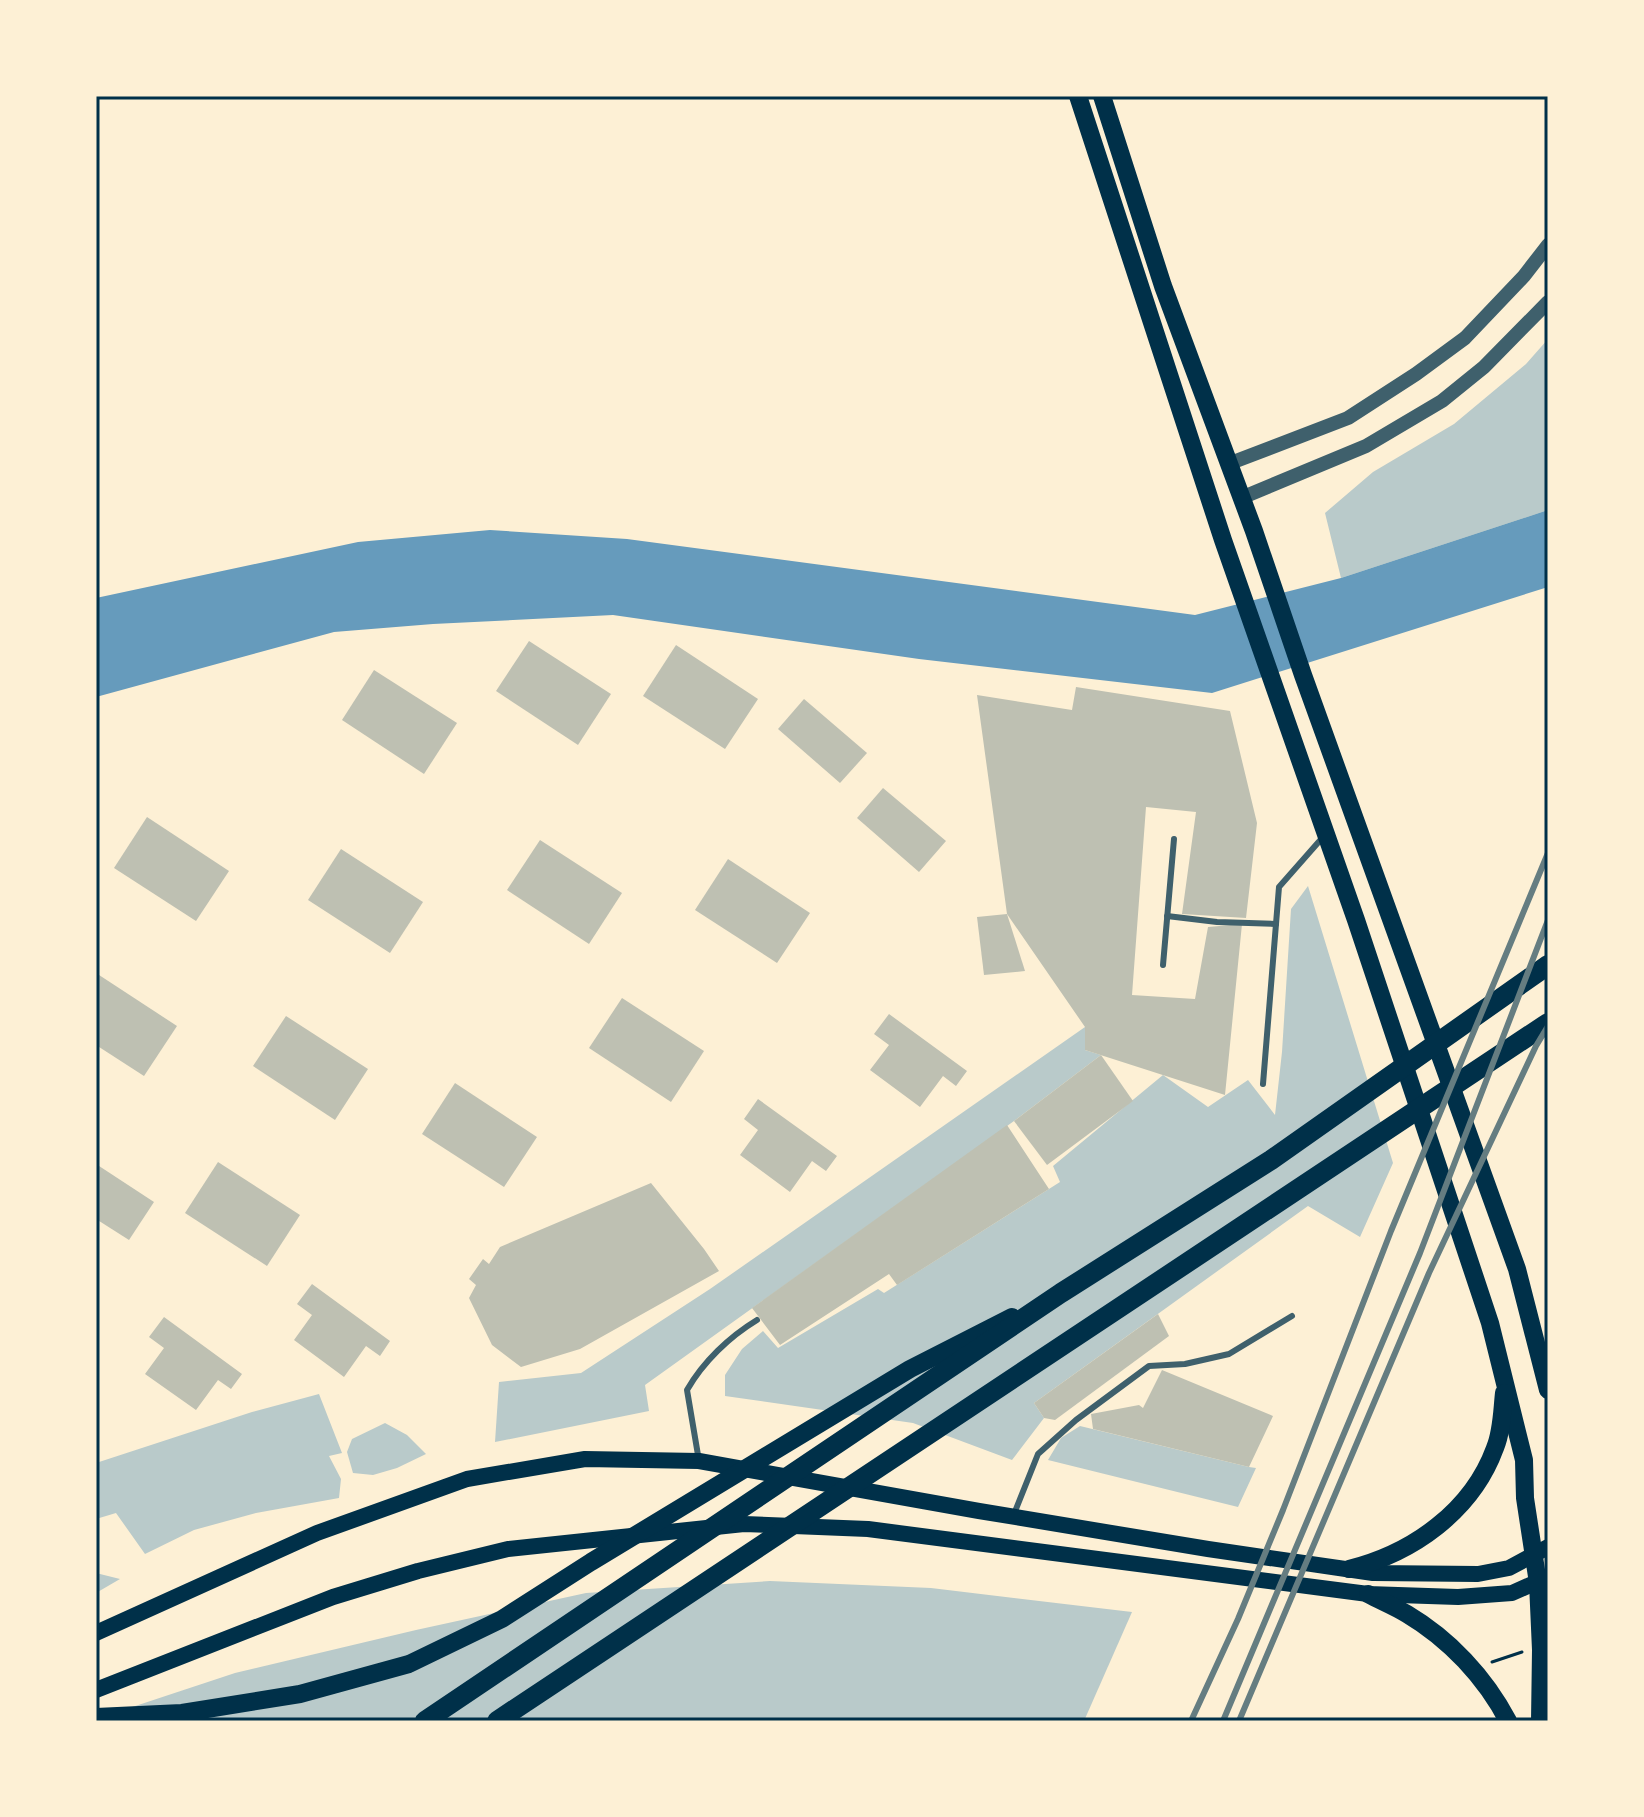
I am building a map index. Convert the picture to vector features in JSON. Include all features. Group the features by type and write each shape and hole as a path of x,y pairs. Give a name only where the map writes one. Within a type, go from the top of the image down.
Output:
{"highway":[{"path":"425,1721 1061,1293 1271,1160 1548,965"},
{"path":"497,1721 1548,1023"}],"main road":[{"path":"1078,96 1240,588 1490,1323 1524,1460 1525,1498 1541,1551 1540,1721"},
{"path":"1102,96 1163,286 1517,1269 1542,1342 1548,1390"},
{"path":"96,1717 182,1713 300,1694 409,1664 502,1619 910,1369 1061,1293"},
{"path":"1349,1569 1373,1563 1404,1548 1433,1530 1461,1505 1483,1477 1497,1445 1506,1382"},
{"path":"96,1633 317,1533 467,1479 585,1459 699,1461 1013,1517 1373,1573 1478,1574 1509,1568 1541,1551"},
{"path":"96,1690 333,1597 418,1571 508,1549 744,1524 868,1529 1368,1594 1458,1597 1512,1593 1543,1580"},
{"path":"1368,1594 1407,1614 1444,1641 1475,1671 1508,1721"},
{"path":"184,1721 254,1701"}],"street":[{"path":"1228,464 1348,418 1416,374 1465,338 1524,276 1548,245"},
{"path":"1241,498 1366,446 1442,401 1484,367 1548,302"}],"lane":[{"path":"1263,1084 1279,887 1325,834"},
{"path":"1163,965 1174,839"},
{"path":"1167,916 1276,924"},
{"path":"1013,1517 1038,1454 1076,1420 1149,1366 1185,1364 1229,1354 1292,1316"},
{"path":"699,1461 687,1390 699,1369 757,1320"}],"path":[{"path":"1480,1666 1522,1652"}],"shaded area":[{"path":"1548,339 1548,510 1341,578 1325,513 1373,472 1454,424 1526,364"},
{"path":"1308,886 1393,1163 1360,1237 1308,1206 1034,1403 1044,1418 1012,1460 913,1423 725,1396 725,1375 742,1349 763,1331 778,1348 878,1289 884,1293 1060,1182 1053,1166 1163,1075 1208,1107 1248,1080 1275,1115 1291,909"},
{"path":"1085,1027 1085,1050 1101,1055 1014,1121 645,1385 649,1411 495,1442 499,1382 581,1373 710,1289"},
{"path":"319,1394 342,1453 329,1456 341,1479 339,1498 256,1513 194,1530 145,1554 116,1513 96,1519 96,1463 252,1412"},
{"path":"385,1423 407,1435 426,1454 373,1475 353,1473 347,1452 352,1439"},
{"path":"1080,1426 1256,1468 1238,1507 1048,1460 1061,1438"},
{"path":"96,1573 120,1579 96,1593"},
{"path":"770,1581 931,1588 1132,1612 1084,1721 96,1721 235,1673 586,1593"}],"water":[{"path":"1548,510 1548,587 1212,693 919,659 613,615 334,632 96,697 96,598 358,542 490,530 627,539 1195,615 1341,578"}],"building":[{"path":"529,641 611,694 578,745 496,691"},
{"path":"676,645 758,699 725,749 643,696"},
{"path":"374,670 457,723 424,774 342,720"},
{"path":"1076,687 1230,711 1257,823 1246,918 1182,914 1196,812 1146,807 1132,995 1195,999 1208,927 1242,924 1225,1095 1085,1050 1085,1027 1007,914 977,695 1072,710"},
{"path":"804,699 867,753 840,783 778,729"},
{"path":"883,788 946,841 919,872 857,818"},
{"path":"147,817 229,871 196,921 114,868"},
{"path":"540,840 622,893 589,944 507,890"},
{"path":"341,849 423,902 390,953 308,900"},
{"path":"728,859 810,913 777,963 695,910"},
{"path":"1007,914 1025,971 984,975 977,917"},
{"path":"96,973 177,1026 144,1076 96,1045"},
{"path":"622,998 704,1051 671,1102 589,1048"},
{"path":"889,1014 967,1071 956,1086 943,1076 920,1107 870,1070 889,1045 874,1034"},
{"path":"286,1016 368,1069 335,1120 253,1066"},
{"path":"1101,1055 1133,1101 1047,1165 1014,1121"},
{"path":"455,1083 537,1137 504,1187 422,1134"},
{"path":"758,1099 837,1156 826,1171 812,1161 790,1192 740,1155 758,1130 744,1119"},
{"path":"1007,1125 1049,1189 897,1285 889,1274 780,1345 752,1308"},
{"path":"218,1162 300,1215 267,1266 185,1213"},
{"path":"96,1164 154,1202 129,1240 96,1219"},
{"path":"651,1183 719,1271 580,1349 521,1367 492,1345 469,1298 476,1285 469,1279 483,1259 489,1264 500,1247"},
{"path":"312,1284 390,1341 380,1356 366,1346 344,1377 294,1340 312,1315 297,1304"},
{"path":"1158,1314 1169,1336 1055,1420 1044,1418 1034,1403"},
{"path":"164,1317 242,1374 231,1389 218,1380 196,1410 145,1374 164,1348 149,1337"},
{"path":"1162,1370 1273,1416 1249,1467 1093,1429 1091,1414 1139,1405 1143,1408"}],"railway":[{"path":"1191,1721 1283,1510 1391,1231 1548,853"},
{"path":"1223,1721 1420,1253 1548,920"},
{"path":"1239,1721 1429,1273 1548,1026"}]}
